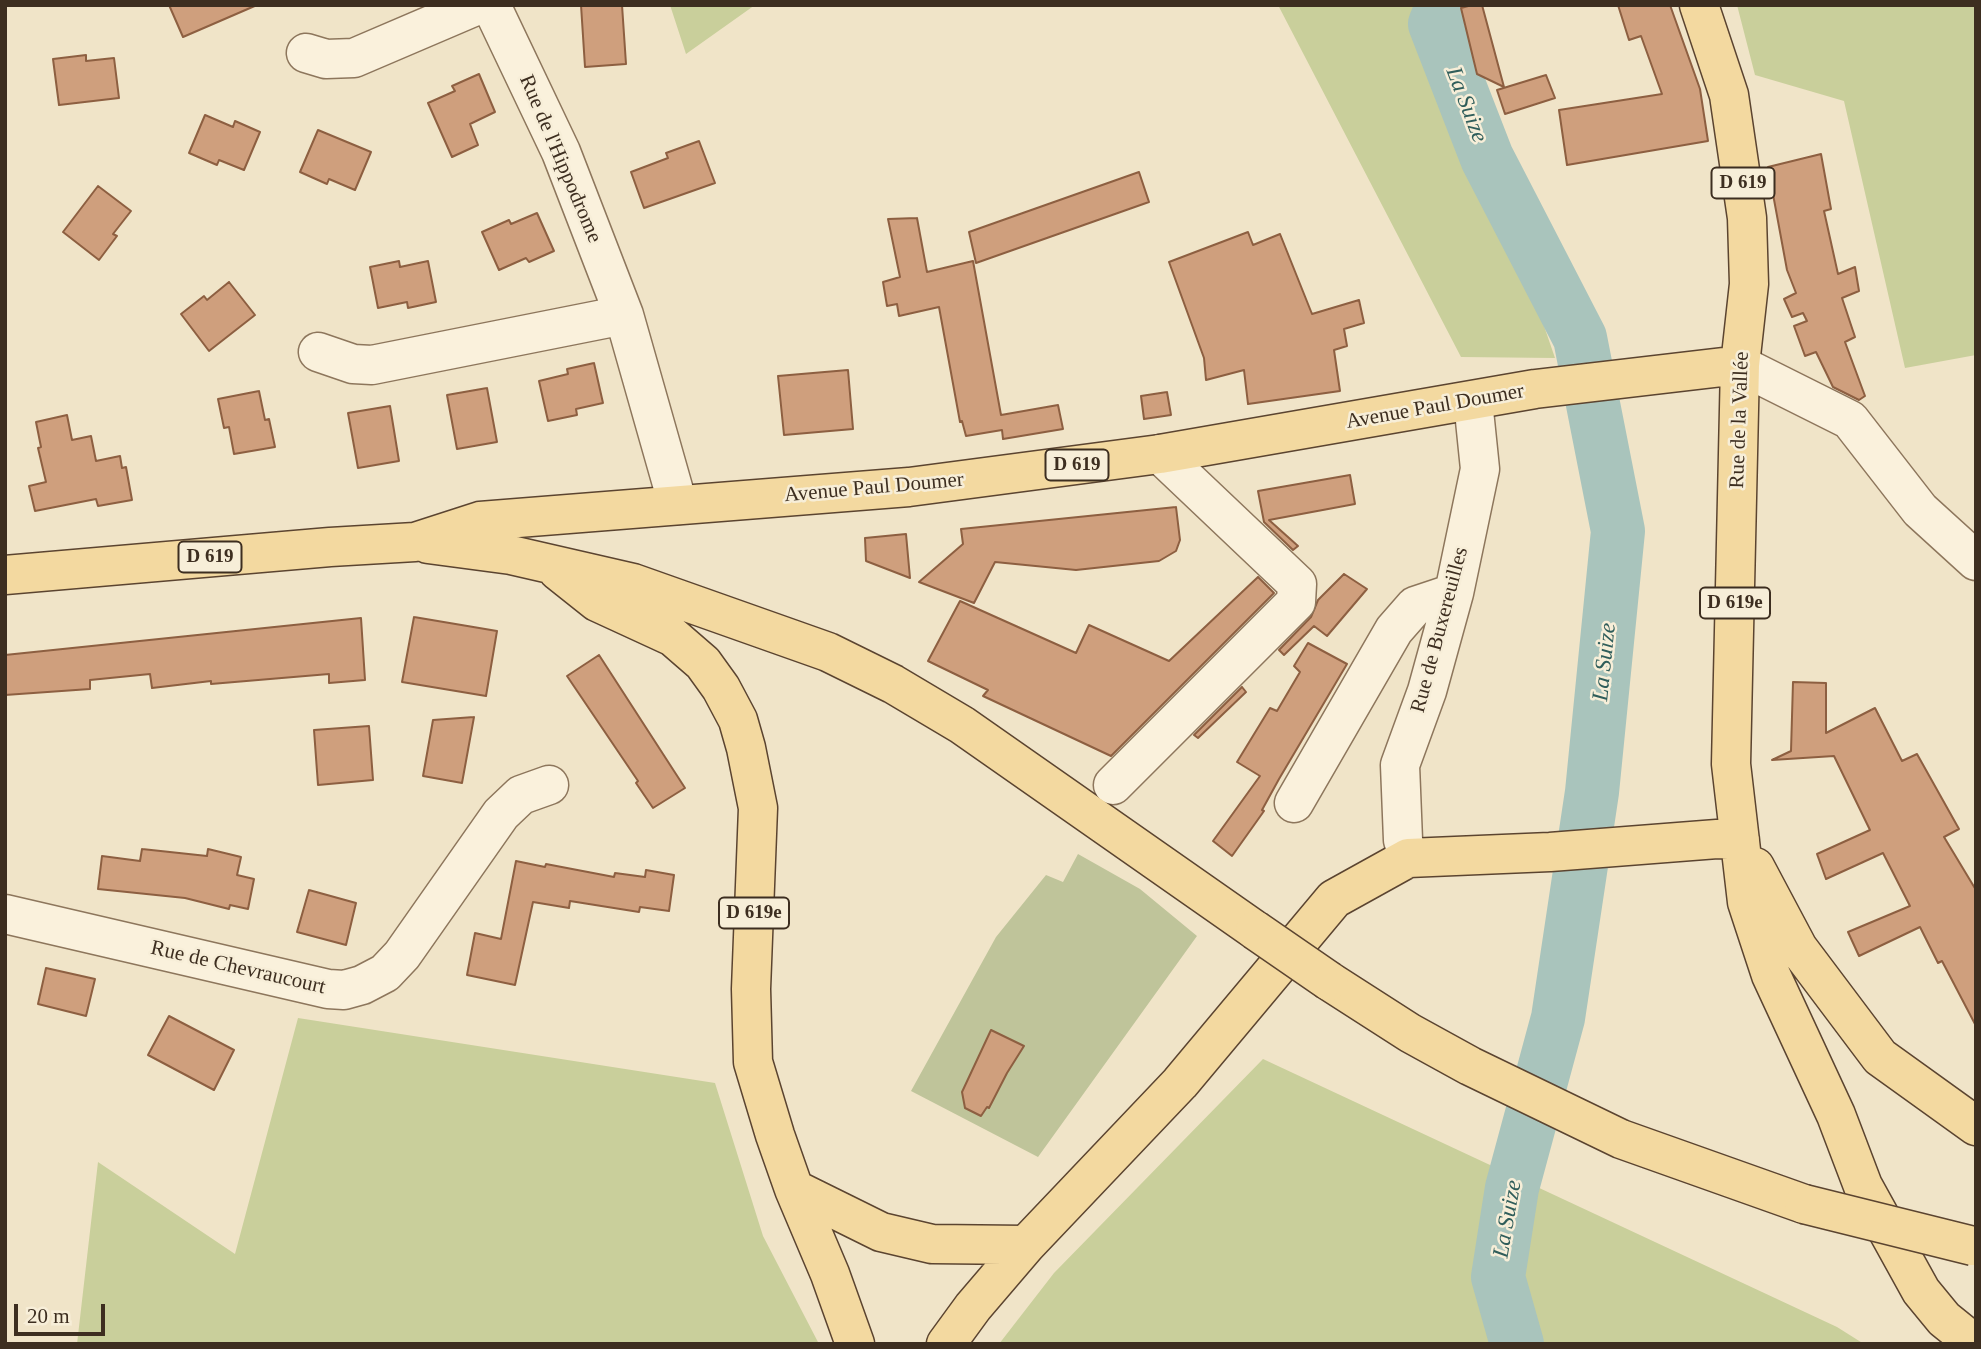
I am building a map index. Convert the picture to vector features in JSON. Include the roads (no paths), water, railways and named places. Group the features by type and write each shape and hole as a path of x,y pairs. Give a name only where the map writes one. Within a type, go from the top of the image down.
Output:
{"main road":[{"name":"Rue de la Vallée","path":"1699,5 1729,95 1747,219 1749,284 1740,365 1731,764 1747,902 1771,975 1836,1115 1863,1186 1921,1291 1944,1319 1975,1344"},
{"name":"Avenue Paul Doumer","path":"5,575 415,542 480,521 909,487 1160,454 1535,389 1740,365"},
{"path":"415,542 511,555 646,587 828,652 893,684 962,725 1329,981 1422,1039 1521,1092 1621,1139 1804,1204 1974,1247"},
{"name":"D 619e","path":"548,563 597,602 673,637 703,663 721,688 738,720 758,808 751,989 753,1062 794,1189 830,1274 855,1344"},
{"path":"946,1344 973,1307 1026,1245 1180,1083 1334,899 1408,858 1550,852 1717,839 1741,840 1797,948 1880,1057 1976,1126"},
{"path":"794,1189 881,1232 932,1244 1026,1245"}],"street":[{"path":"306,53 326,59 354,58 478,5"},
{"name":"Rue de l'Hippodrome","path":"491,5 561,152 624,315 678,505"},
{"path":"318,352 353,364 372,365 624,315"},
{"path":"1740,365 1850,421 1920,510 1976,561"},
{"name":"Rue de Buxereuilles","path":"1408,858 1403,840 1400,765 1427,691 1454,593 1480,470 1473,401"},
{"path":"1113,785 1296,602 1297,584 1160,454"},
{"path":"1294,803 1394,630 1416,606 1454,593"},
{"name":"Rue de Chevraucourt","path":"5,914 328,989 344,990 362,985 385,973 402,955 501,814 521,794 549,785"}],"waterway":[{"name":"La Suize","path":"1443,5 1435,24 1487,158 1580,338 1618,531 1592,792 1558,1018 1512,1188 1498,1277 1517,1344"}]}
